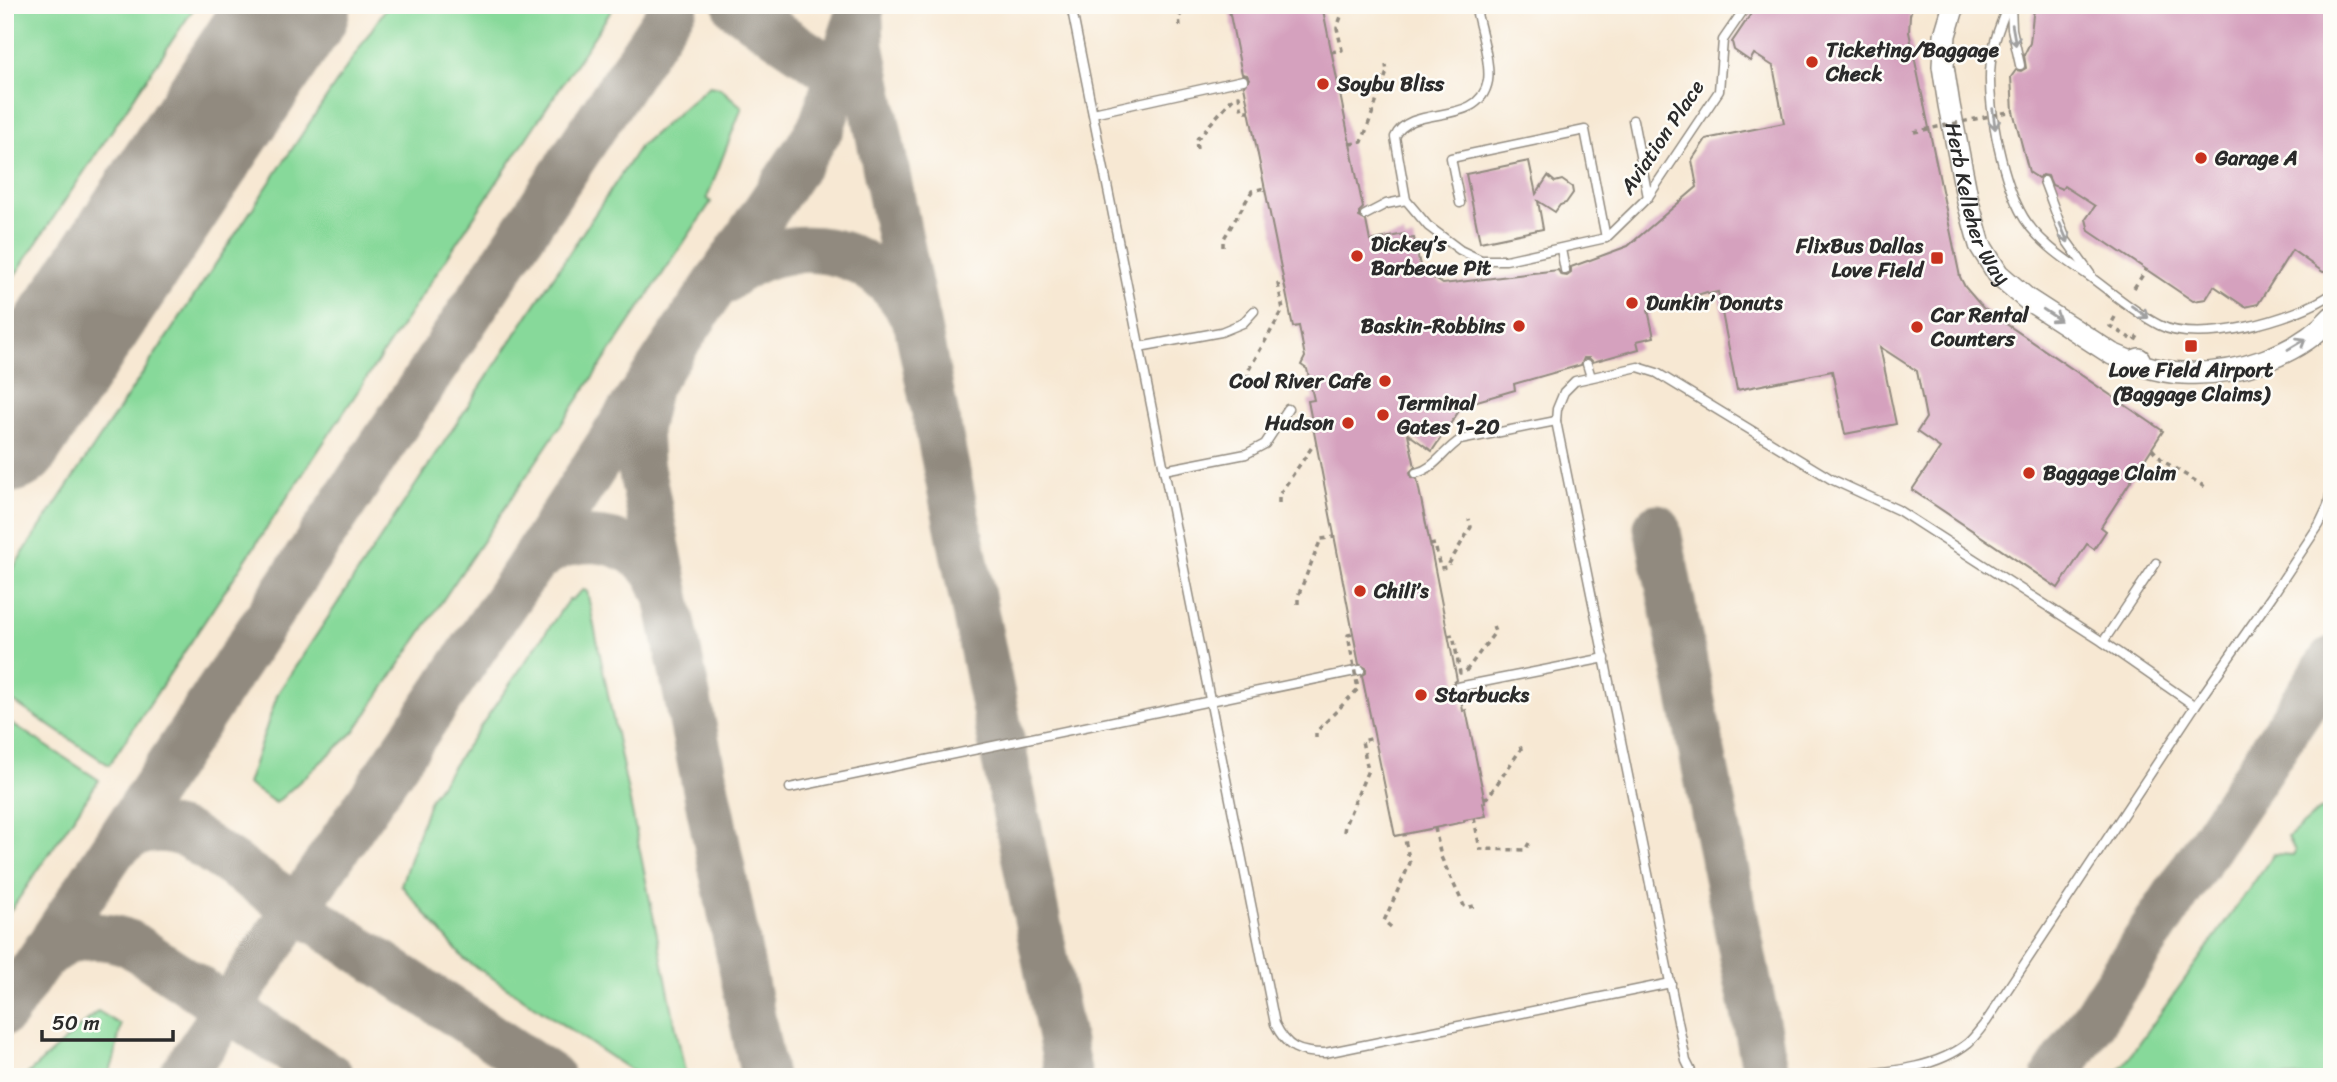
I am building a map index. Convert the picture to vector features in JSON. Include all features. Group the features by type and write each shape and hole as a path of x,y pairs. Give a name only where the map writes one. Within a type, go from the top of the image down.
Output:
{"main road":[{"name":"Herb Kelleher Way","path":"1954,5 1945,35 1943,66 1973,223 1980,245 1998,274 2027,299 2112,354 2131,362 2139,359 2141,365 2183,373 2213,373 2271,358 2321,328 2332,317"}],"lane":[{"path":"1071,5 1275,1024 1282,1038 1293,1047 1308,1053 1325,1054 1671,983"},
{"path":"1460,203 1451,158 1585,131 1606,238 1506,260 1481,260 1460,250 1428,226 1406,200 1395,137 1399,128 1413,120 1455,112 1470,106 1483,95 1488,80 1475,5"},
{"name":"Aviation Place","path":"1606,238 1648,197 1719,91 1723,40 1747,5"},
{"path":"2010,5 2020,65"},
{"path":"2010,5 1991,61 1991,91 1996,132 2007,182 2021,214 2058,255 2160,326 2191,333 2227,330 2270,321 2319,303 2332,294"},
{"path":"1093,113 1243,80"},
{"path":"1633,120 1648,197"},
{"path":"2044,181 2066,240 2094,280"},
{"path":"1365,215 1386,204 1406,200"},
{"path":"1561,249 1565,270"},
{"path":"1139,347 1222,332 1243,323 1254,311"},
{"path":"1587,364 1591,377"},
{"path":"1694,1077 1686,1061 1556,421 1557,409 1564,391 1575,381 1638,367 1657,373 1830,479 1898,510 2103,642 2195,706"},
{"path":"1164,470 1246,454 1265,444 1288,409"},
{"path":"1416,473 1436,464 1447,448 1460,440 1556,421"},
{"path":"1838,1077 1903,1069 1933,1062 1969,1042 1986,1022 2195,706 2319,525 2328,506 2332,485"},
{"path":"2103,642 2156,563"},
{"path":"1458,687 1605,658"},
{"path":"790,788 1360,670"}],"path":[{"path":"1180,26 1179,17 1186,5"},
{"path":"1331,52 1342,50 1337,28 1345,5"},
{"path":"1350,144 1362,142 1387,72 1385,65"},
{"path":"1197,149 1196,140 1233,98 1239,96 1242,111 1249,111"},
{"path":"1914,132 2013,111"},
{"path":"1223,247 1223,240 1252,191 1265,188"},
{"path":"2134,288 2146,270"},
{"path":"1248,379 1248,371 1283,310 1278,284 1284,281"},
{"path":"2115,317 2110,326 2135,341 2140,332"},
{"path":"1279,503 1279,495 1316,445"},
{"path":"2152,449 2163,461 2207,488"},
{"path":"1430,545 1435,544 1440,568 1447,566 1471,527 1469,519"},
{"path":"1298,604 1298,596 1321,539 1334,537"},
{"path":"1448,636 1453,635 1460,673 1466,671 1495,632 1493,625"},
{"path":"1316,738 1316,732 1358,689 1348,635 1353,634"},
{"path":"1344,832 1368,770 1362,741 1374,738"},
{"path":"1484,798 1488,797 1521,749 1519,741"},
{"path":"1474,818 1480,849 1525,850 1529,843"},
{"path":"1435,828 1441,857 1465,908 1474,906"},
{"path":"1391,927 1384,921 1410,863 1404,835"}],"green space":[{"path":"5,5 196,5 5,290"},
{"path":"388,5 615,5 109,765 5,696 5,580"},
{"path":"709,86 720,88 742,107 707,198 711,202 354,732 276,803 247,784 278,693 640,146"},
{"path":"583,590 587,591 686,1077 641,1077 464,959 401,885 430,799 569,599"},
{"path":"5,719 99,780 5,919"},
{"path":"2332,807 2332,1077 2115,1077 2274,854 2293,855 2295,851 2288,837 2320,810"},
{"path":"98,1011 121,1025 108,1077 24,1077"}],"building":[{"path":"1228,5 1322,5 1363,208 1359,217 1366,221 1370,241 1404,234 1405,239 1414,238 1421,270 1443,284 1558,270 1561,275 1567,276 1571,273 1571,267 1628,246 1697,187 1692,160 1706,139 1784,123 1773,66 1754,54 1750,61 1734,50 1732,42 1757,5 1913,5 1909,32 1960,277 1965,287 1983,308 2163,431 2101,527 2106,531 2094,549 2087,544 2058,588 1912,490 1940,448 1917,432 1926,418 1917,371 1880,347 1896,424 1845,434 1832,371 1737,390 1718,292 1707,292 1648,310 1654,337 1637,341 1639,349 1593,362 1584,358 1581,365 1514,384 1515,390 1463,405 1432,451 1408,434 1415,467 1410,472 1411,477 1417,479 1457,680 1452,684 1452,689 1455,693 1460,693 1463,711 1466,710 1486,816 1395,836 1362,676 1366,673 1366,668 1359,664 1308,401 1314,400 1307,369 1301,365 1305,357 1299,326 1293,327 1244,86 1249,79 1242,74"},
{"name":"Garage A","path":"2036,5 2332,5 2332,271 2323,272 2292,250 2258,304 2245,307 2214,286 2206,299 2193,301 2089,231 2086,219 2095,206 2064,186 2062,189 2052,185 2048,176 2042,175 2038,178 2029,172 2013,111 2011,77 2016,70 2026,68 2024,55 2030,43"},
{"path":"1529,161 1536,194 1548,176 1555,182 1562,180 1572,187 1573,193 1555,212 1538,201 1543,229 1480,242 1466,174"}],"taxiway":[{"path":"5,1012 675,5"},
{"path":"181,1077 527,570 806,151 822,125 862,5"},
{"path":"737,7 863,94"},
{"path":"860,20 861,46 1069,1077"},
{"path":"723,281 748,264 774,254 801,249 828,251 853,259 877,273 897,292 914,318"},
{"path":"646,394 638,430 640,463 764,1077"},
{"path":"1657,527 1767,1077"},
{"path":"530,566 544,554 577,541 612,543 629,549 644,559 656,573 666,593"},
{"path":"2055,1077 2332,660"},
{"path":"115,848 131,836 149,830 168,830 188,835 551,1077"},
{"path":"41,960 60,945 82,937 105,937 129,943 331,1077"}],"runway":[{"path":"5,434 291,5"}],"place":[{"name":"Ticketing/Baggage Check","path":"1812,62"},
{"name":"Soybu Bliss","path":"1323,84"},
{"name":"Garage A","path":"2201,158"},
{"name":"Dickey’s Barbecue Pit","path":"1357,256"},
{"name":"FlixBus Dallas Love Field","path":"1937,258"},
{"name":"Dunkin’ Donuts","path":"1632,303"},
{"name":"Baskin-Robbins","path":"1519,326"},
{"name":"Car Rental Counters","path":"1917,327"},
{"name":"Love Field Airport (Baggage Claims)","path":"2191,346"},
{"name":"Cool River Cafe","path":"1385,381"},
{"name":"Terminal Gates 1-20","path":"1383,415"},
{"name":"Hudson","path":"1348,423"},
{"name":"Baggage Claim","path":"2029,473"},
{"name":"Chili’s","path":"1360,591"},
{"name":"Starbucks","path":"1421,695"}]}
